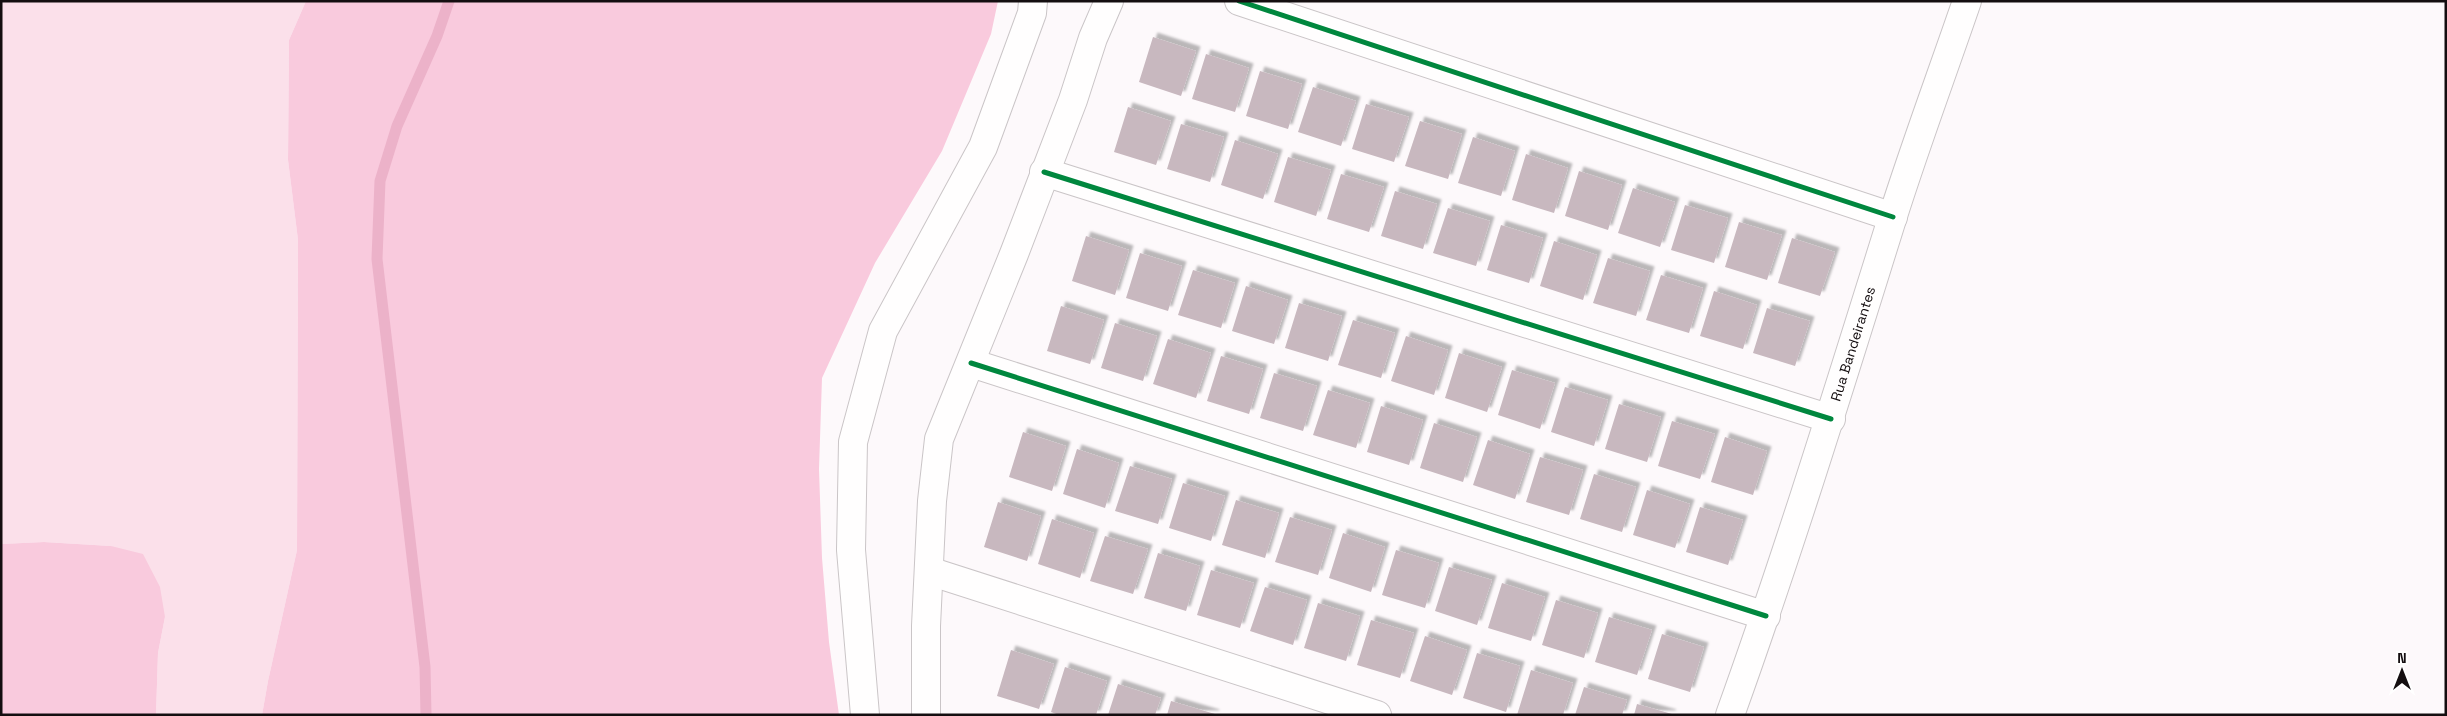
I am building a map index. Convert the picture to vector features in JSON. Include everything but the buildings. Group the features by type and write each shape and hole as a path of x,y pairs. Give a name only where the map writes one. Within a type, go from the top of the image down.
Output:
{"street":[{"path":"865,715 851,550 853,442 883,331 984,147 1032,13 1033,1"},
{"path":"926,715 926,626 932,501 939,439 971,363 1073,100 1093,38 1109,1"},
{"path":"1238,1 1893,217"},
{"name":"Rua Bandeirantes","path":"1730,715 1766,616 1831,419 1893,217 1968,1"},
{"path":"1044,172 1831,419"},
{"path":"971,363 1766,616"},
{"path":"929,571 1377,715"}],"shaded area":[{"path":"1,1 306,1 289,40 288,160 298,240 297,550 262,715 156,715 158,653 165,617 111,546 44,542 1,544"},
{"path":"306,1 998,1 991,34 942,151 875,263 822,378 819,469 822,558 829,642 839,715 262,715 297,550 298,240 288,160 289,40"},
{"path":"44,542 111,546 143,554 160,587 165,617 158,653 156,715 1,715 1,544"}],"waterway":[{"path":"426,715 425,667 377,259 380,181 397,126 437,36 449,1"}],"cycle path":[{"path":"1239,1 1893,217"},
{"path":"1044,172 1831,419"},
{"path":"971,363 1766,616"}]}
